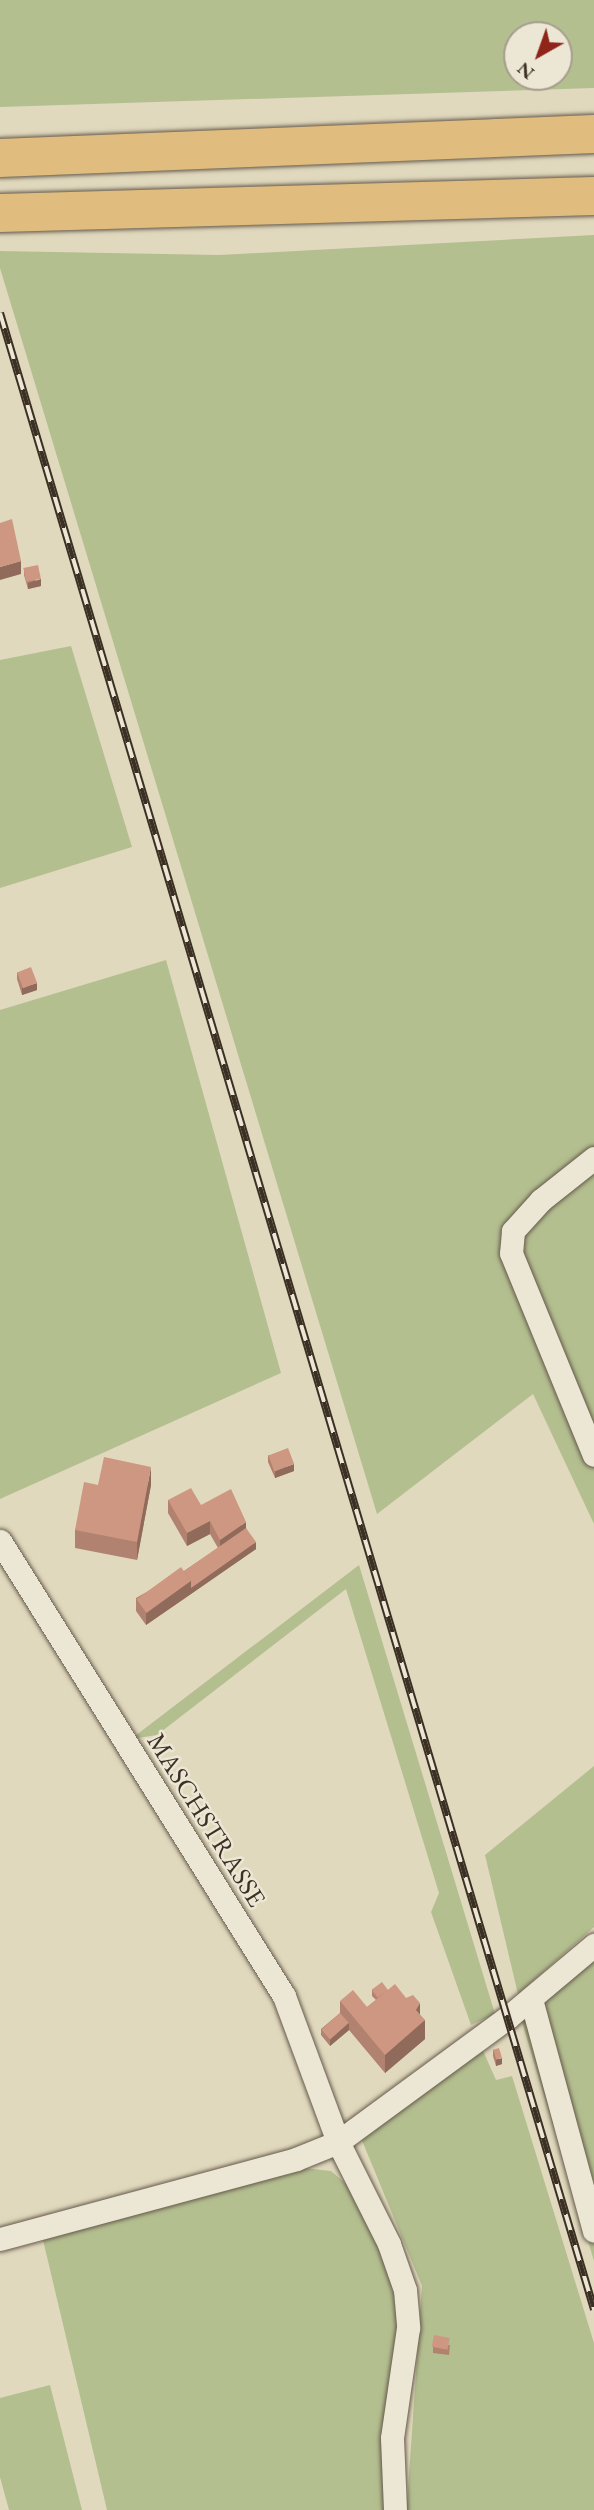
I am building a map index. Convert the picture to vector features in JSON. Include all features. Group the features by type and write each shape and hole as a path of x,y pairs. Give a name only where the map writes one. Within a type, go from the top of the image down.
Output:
{"highway":[{"path":"9,158 594,134"},
{"path":"18,214 594,196"}],"street":[{"path":"594,1158 541,1200 513,1231 511,1253 594,1455"},
{"name":"MASCHSTRASSE","path":"0,1541 284,1996 338,2142 389,2244 405,2290 408,2328 392,2438 395,2510"},
{"path":"0,2239 296,2159 338,2142 531,1999 594,1945"},
{"path":"531,1999 594,2231"}],"green space":[{"path":"0,0 594,0 594,88 573,89 573,21 503,21 503,91 0,107"},
{"path":"594,235 594,1524 533,1394 377,1514 0,268 0,251 219,255"},
{"path":"71,646 132,847 0,888 0,660"},
{"path":"166,960 281,1373 0,1499 0,1010"},
{"path":"359,1565 495,2014 471,2025 431,1912 439,1893 346,1589 157,1735 131,1739"},
{"path":"594,1766 594,1927 518,1994 485,1855"},
{"path":"594,1957 594,2261 521,2019"},
{"path":"480,2044 496,2080 512,2076 594,2343 594,2510 107,2510 43,2240 304,2168 331,2171 357,2193 387,2261 401,2319 385,2441 407,2504 422,2286 361,2138"},
{"path":"50,2385 82,2510 9,2510 0,2477 0,2398"}],"building":[{"path":"12,519 21,561 0,567 0,523"},
{"path":"38,565 41,579 26,582 23,568"},
{"path":"31,967 37,983 23,988 17,972"},
{"path":"288,1448 294,1464 274,1471 268,1456"},
{"path":"104,1457 151,1467 137,1542 75,1530 84,1482 98,1485"},
{"path":"191,1488 201,1505 231,1489 246,1522 220,1540 210,1521 187,1533 168,1500"},
{"path":"246,1528 256,1542 191,1588 191,1581 184,1571"},
{"path":"181,1567 191,1581 146,1613 137,1599"},
{"path":"382,1982 388,1990 378,1998 372,1990"},
{"path":"395,1984 406,1998 413,1995 420,2003 416,2010 425,2020 385,2055 340,2001 353,1990 367,2007"},
{"path":"340,2013 349,2023 330,2039 321,2030"},
{"path":"499,2048 502,2058 496,2059 493,2050"},
{"path":"434,2335 450,2338 447,2350 432,2347"}],"railway":[{"path":"0,313 594,2309"}]}
